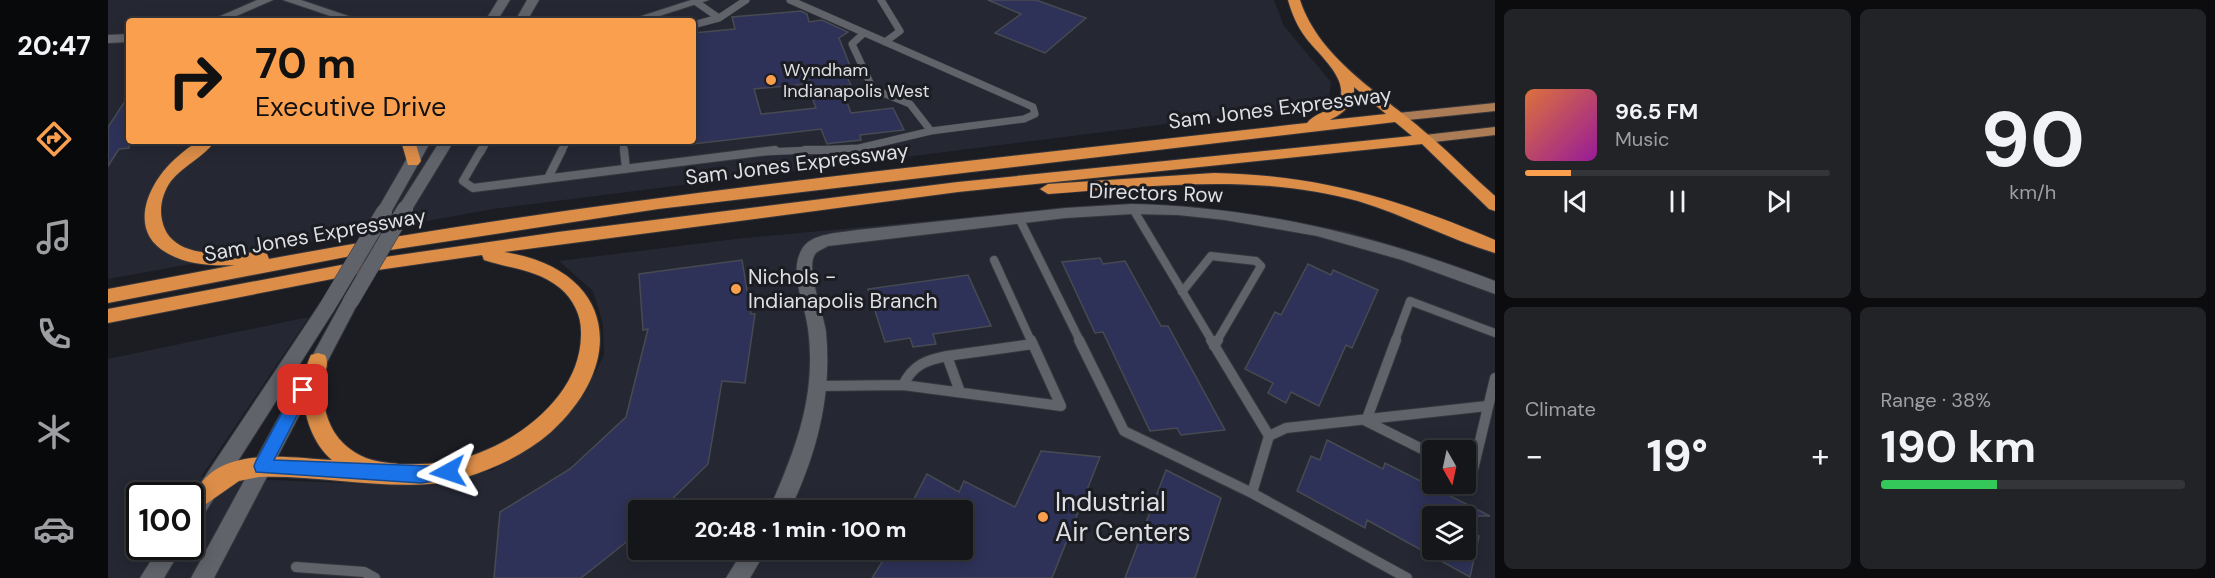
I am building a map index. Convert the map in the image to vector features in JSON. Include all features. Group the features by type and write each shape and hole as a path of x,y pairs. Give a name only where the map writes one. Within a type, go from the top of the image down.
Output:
{"highway":[{"path":"1294,0 1296,12 1305,27 1338,65 1425,139 1495,205"},
{"path":"1302,129 1332,114 1346,102 1349,92 1338,65"},
{"name":"Sam Jones Expressway","path":"108,296 312,257 505,224 658,203 1398,117"},
{"name":"Sam Jones Expressway","path":"108,316 378,264 762,211 1164,164 1425,139"},
{"path":"204,144 177,165 157,191 152,217 156,234 162,241 183,254 208,258 312,257"},
{"path":"409,144 413,161"},
{"path":"762,211 1177,179 1250,178 1314,186 1354,195 1414,213 1495,246"},
{"path":"206,494 232,473 262,466 439,474 466,467 501,453 525,440 558,411 586,367 591,341 591,324 584,302 567,281 542,267 523,260 458,253"},
{"path":"318,361 312,402 318,426 334,449 355,465 376,472"}],"main road":[{"name":"Sam Jones Expressway","path":"1398,117 1495,106"},
{"name":"Sam Jones Expressway","path":"1425,139 1495,131"}],"street":[{"path":"222,18 267,0"},
{"path":"289,0 347,18"},
{"path":"493,18 504,0"},
{"path":"523,18 533,0"},
{"path":"642,18 699,1"},
{"path":"108,39 126,38"},
{"path":"204,497 327,307 422,144"},
{"path":"202,578 351,302 445,144"},
{"name":"Directors Row","path":"819,386 818,327 802,268 809,250 824,241 834,239 1019,218 1133,209 1206,213 1291,226 1404,255 1495,288"},
{"path":"783,500 807,440 819,386"},
{"path":"152,578 163,560"},
{"path":"737,578 749,560"}],"lane":[{"path":"696,25 719,18 746,0"},
{"path":"485,144 463,181 473,188 786,149 815,152 892,144 931,131 1024,119 1035,114 1033,107 790,0"},
{"path":"881,0 900,31 885,42"},
{"path":"699,1 719,18"},
{"path":"864,33 852,44 873,89 910,104 931,131"},
{"path":"548,178 565,144"},
{"path":"623,144 626,169"},
{"path":"1133,209 1269,436 1252,493"},
{"path":"1019,218 1124,431 1252,493 1407,578"},
{"path":"1182,292 1211,256 1256,261 1261,266 1214,346"},
{"path":"819,386 903,385 1061,406 994,260"},
{"path":"1366,421 1410,301 1495,333"},
{"path":"903,385 909,371 924,361 1033,344"},
{"path":"948,356 960,392"},
{"path":"1476,456 1495,378"},
{"path":"1269,436 1286,428 1487,406"},
{"path":"1366,421 1422,449"},
{"path":"296,567 364,572 374,578"}],"shaded area":[{"path":"108,0 1274,0 1284,26 1331,82 1329,97 1317,104 1301,107 493,209 108,279"},
{"path":"1109,204 1179,205 1261,215 1346,231 1423,254 1495,281 1495,578 108,578 108,359 309,317 201,477 415,486 493,470 550,432 584,395 604,355 603,324 593,291 559,261 736,239"}],"building":[{"path":"988,0 1036,0 1086,18 1045,53 995,33 1021,14"},
{"name":"Wyndham Indianapolis West","path":"801,11 807,14 809,22 822,20 848,32 839,38 854,76 847,77 851,85 841,86 851,113 893,108 904,130 860,135 861,140 827,144 821,129 696,144 696,33 735,29 732,17","holes":["807,84 816,108 761,114 754,89"]},
{"path":"126,100 126,144 129,144 129,148 119,149 108,166 108,127"},
{"path":"1100,258 1103,264 1125,261 1161,326 1168,326 1225,430 1181,435 1177,428 1150,431 1103,332 1095,333 1062,262"},
{"path":"742,260 751,314 755,314 745,383 722,381 708,464 671,500 628,500 628,541 581,578 494,578 500,512 570,469 626,417 648,329 643,330 639,274"},
{"path":"1308,264 1331,275 1333,270 1378,290 1352,348 1346,345 1319,406 1291,392 1286,403 1268,393 1273,383 1245,369 1275,312 1281,315"},
{"path":"968,275 991,326 933,334 936,344 913,347 910,338 885,342 868,289"},
{"path":"1327,440 1383,469 1385,463 1422,482 1422,494 1446,494 1470,506 1422,506 1422,550 1367,520 1365,528 1297,491 1311,456 1320,460"},
{"name":"Industrial Air Centers","path":"1041,451 1100,457 1052,578 872,578 883,560 973,560 973,500 913,500 927,474 959,492 964,481 1015,507"},
{"path":"1166,470 1221,498 1195,578 1125,578"},
{"path":"1476,509 1490,516 1476,516"},
{"path":"1476,534 1479,536 1476,550"},
{"path":"1439,560 1474,560 1470,577"}],"place":[{"name":"Wyndham Indianapolis West","path":"771,80"},
{"name":"Nichols - Indianapolis Branch","path":"736,289"},
{"name":"Industrial Air Centers","path":"1043,517"}],"route":[{"path":"303,390 262,466 421,475 448,472"}]}
